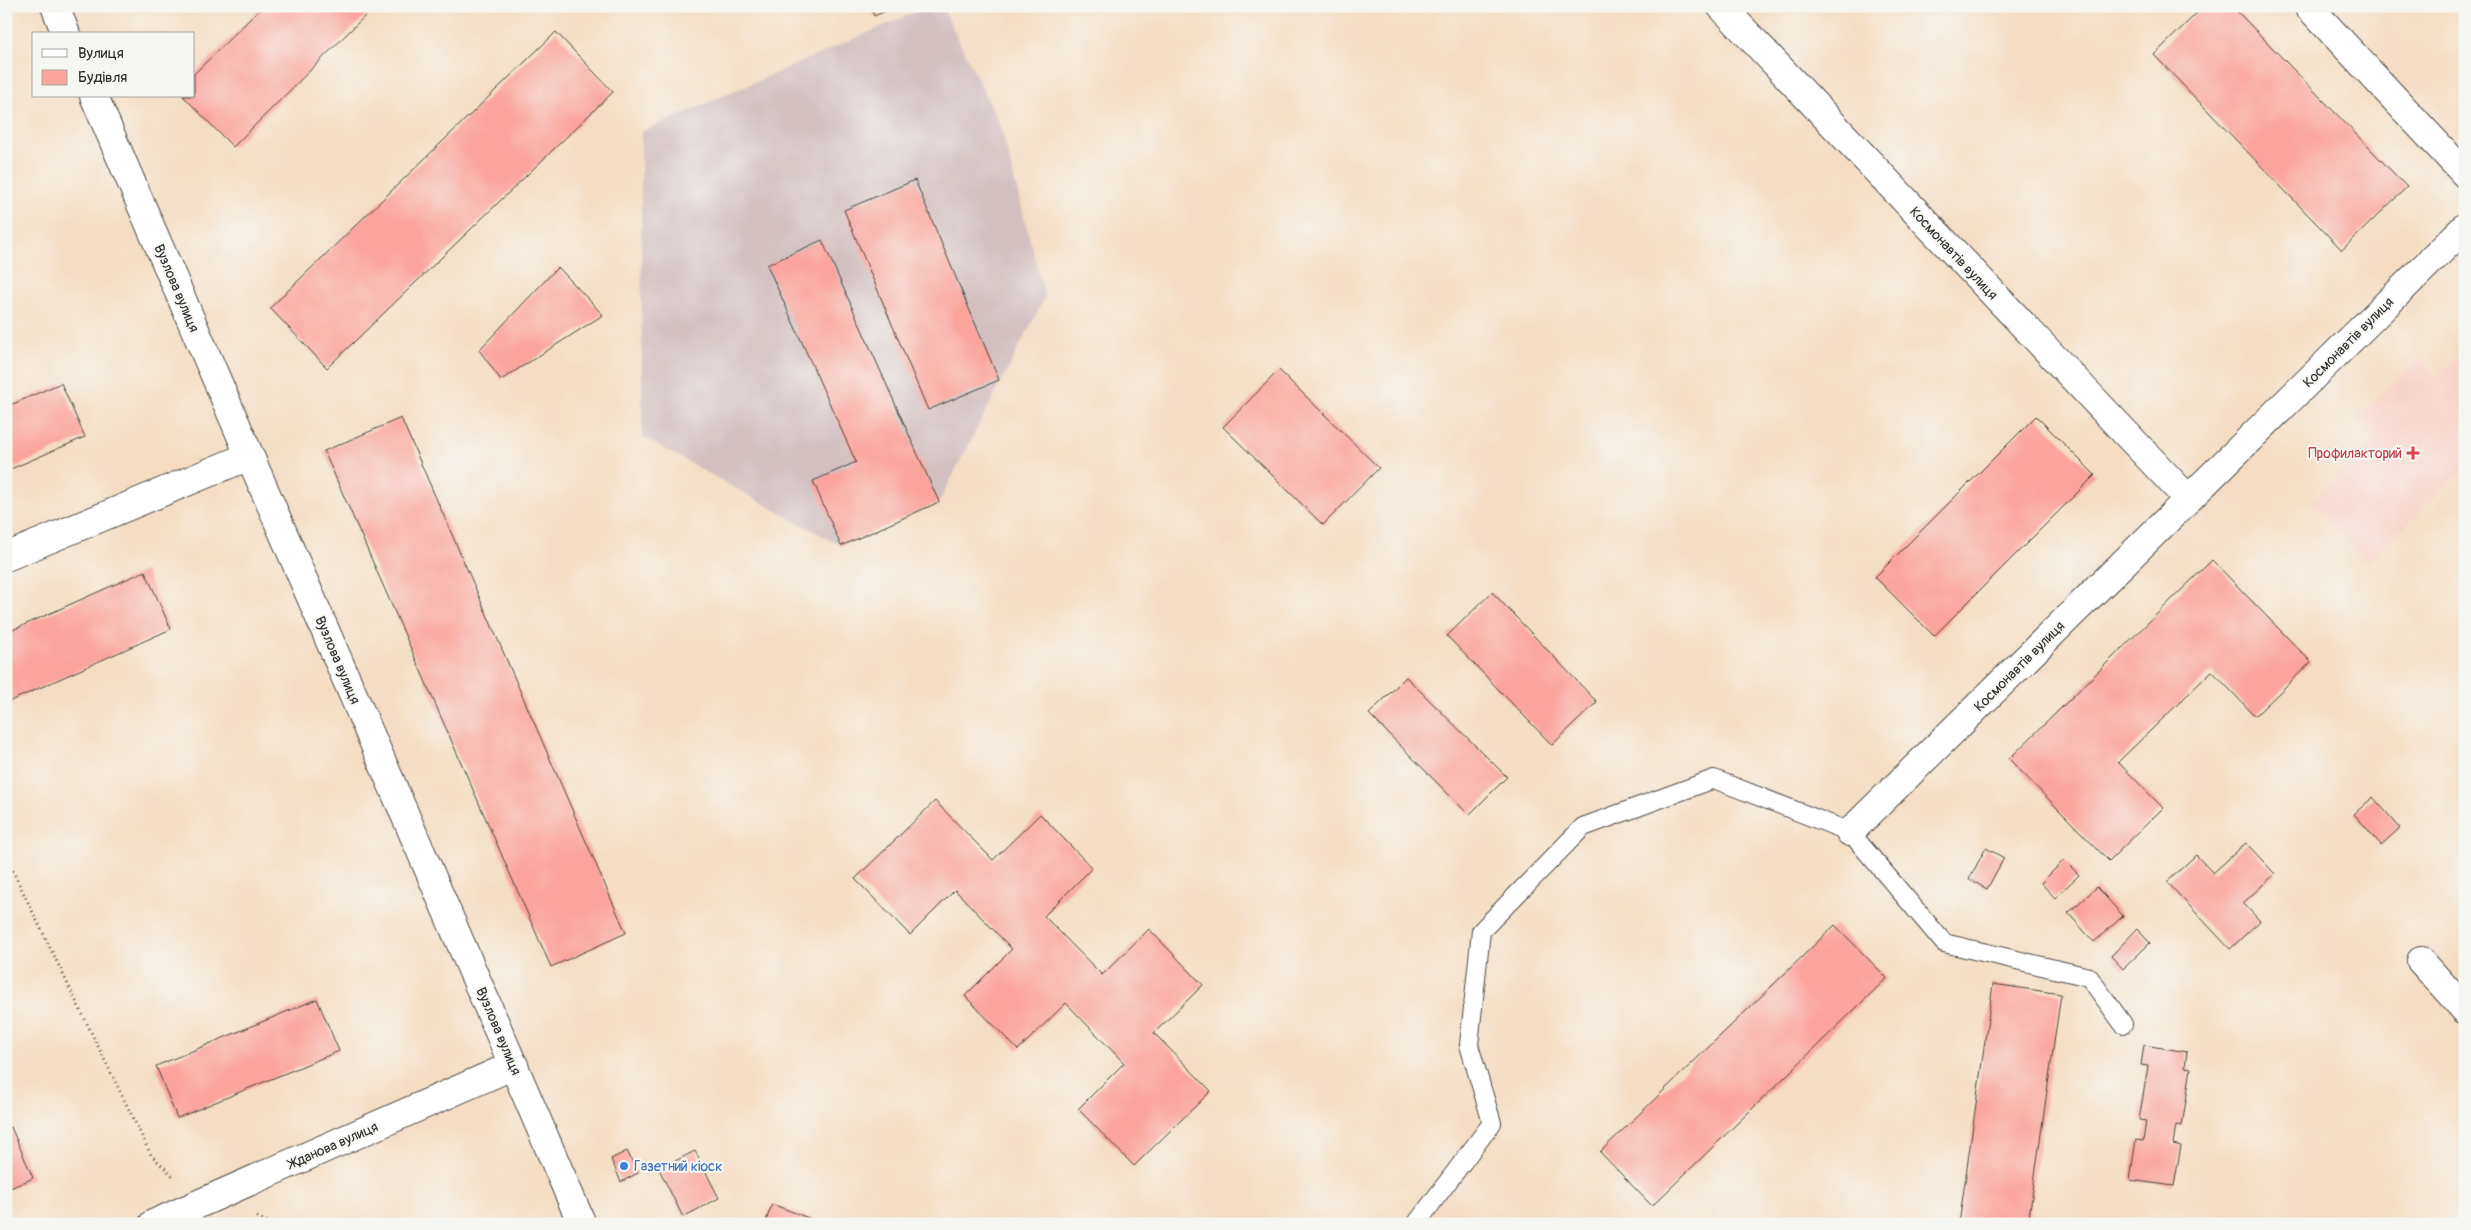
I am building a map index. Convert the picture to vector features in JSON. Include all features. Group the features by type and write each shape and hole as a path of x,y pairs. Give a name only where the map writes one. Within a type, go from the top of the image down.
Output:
{"street":[{"path":"54,6 65,32"},
{"name":"Космонавтів вулиця","path":"1721,6 2188,499"},
{"path":"2308,6 2465,174"},
{"name":"Вузлова вулиця","path":"95,98 582,1224"},
{"name":"Космонавтів вулиця","path":"1850,832 2465,227"},
{"path":"6,557 249,456"},
{"path":"2421,961 2465,1010"},
{"name":"Жданова вулиця","path":"153,1224 514,1065"}],"lane":[{"path":"1416,1224 1492,1123 1469,1045 1481,931 1583,827 1714,779 1850,832 1944,943 2089,977 2124,1024"}],"path":[{"path":"6,857 151,1155 185,1188 214,1197 272,1224"}],"shaded area":[{"path":"929,6 942,6 1000,125 1045,297 939,502 841,546 642,437 641,132"},
{"name":"Профилакторий","path":"2465,350 2465,468 2368,562 2310,502 2376,439 2357,418 2419,358 2436,377"}],"building":[{"path":"263,6 375,6 233,147 185,98 195,98 195,73"},
{"path":"870,6 898,6 874,16"},
{"path":"2204,6 2232,6 2407,187 2342,250 2154,55"},
{"path":"556,32 613,92 327,368 270,308"},
{"path":"915,180 999,380 928,410 844,210"},
{"path":"822,240 939,502 841,546 813,481 856,462 767,265"},
{"path":"558,267 603,315 501,380 479,350"},
{"path":"1279,370 1379,468 1323,525 1223,427"},
{"path":"61,383 85,437 6,471 6,407"},
{"path":"2036,416 2095,475 1934,636 1875,577"},
{"path":"401,418 626,933 551,967 324,451"},
{"path":"2212,560 2311,662 2255,716 2212,671 2118,762 2163,808 2109,861 2009,759"},
{"path":"145,571 171,629 6,703 6,633"},
{"path":"1492,592 1597,702 1552,745 1447,636"},
{"path":"1406,677 1507,777 1469,815 1369,714"},
{"path":"2373,797 2400,828 2381,845 2354,814"},
{"path":"935,801 993,860 1040,814 1092,868 1044,916 1102,975 1149,929 1203,985 1154,1033 1211,1091 1134,1166 1078,1109 1124,1063 1066,1003 1018,1050 965,996 1012,949 955,890 910,935 855,879"},
{"path":"2246,843 2275,874 2243,903 2260,921 2230,949 2167,882 2196,855 2213,873"},
{"path":"1986,848 2004,858 1987,889 1969,879"},
{"path":"2064,860 2079,875 2055,898 2041,883"},
{"path":"2097,887 2123,916 2094,942 2068,913"},
{"path":"1835,925 1887,978 1652,1206 1600,1152"},
{"path":"2137,929 2150,943 2123,969 2111,956"},
{"path":"1993,984 2061,994 2028,1224 1959,1224"},
{"path":"317,999 339,1051 177,1118 156,1066"},
{"path":"2144,1045 2187,1052 2185,1067 2191,1068 2182,1126 2176,1125 2173,1144 2181,1146 2174,1186 2130,1180 2136,1140 2143,1141 2146,1121 2139,1120 2148,1066 2141,1065"},
{"path":"11,1127 33,1178 6,1190 6,1129"},
{"name":"Газетний кіоск","path":"627,1151 638,1173 621,1182 611,1159"},
{"path":"695,1151 719,1198 683,1217 659,1169"},
{"path":"772,1204 824,1224 765,1224"}],"place":[{"name":"Профилакторий","path":"2413,453"},
{"name":"Газетний кіоск","path":"624,1166"}]}
